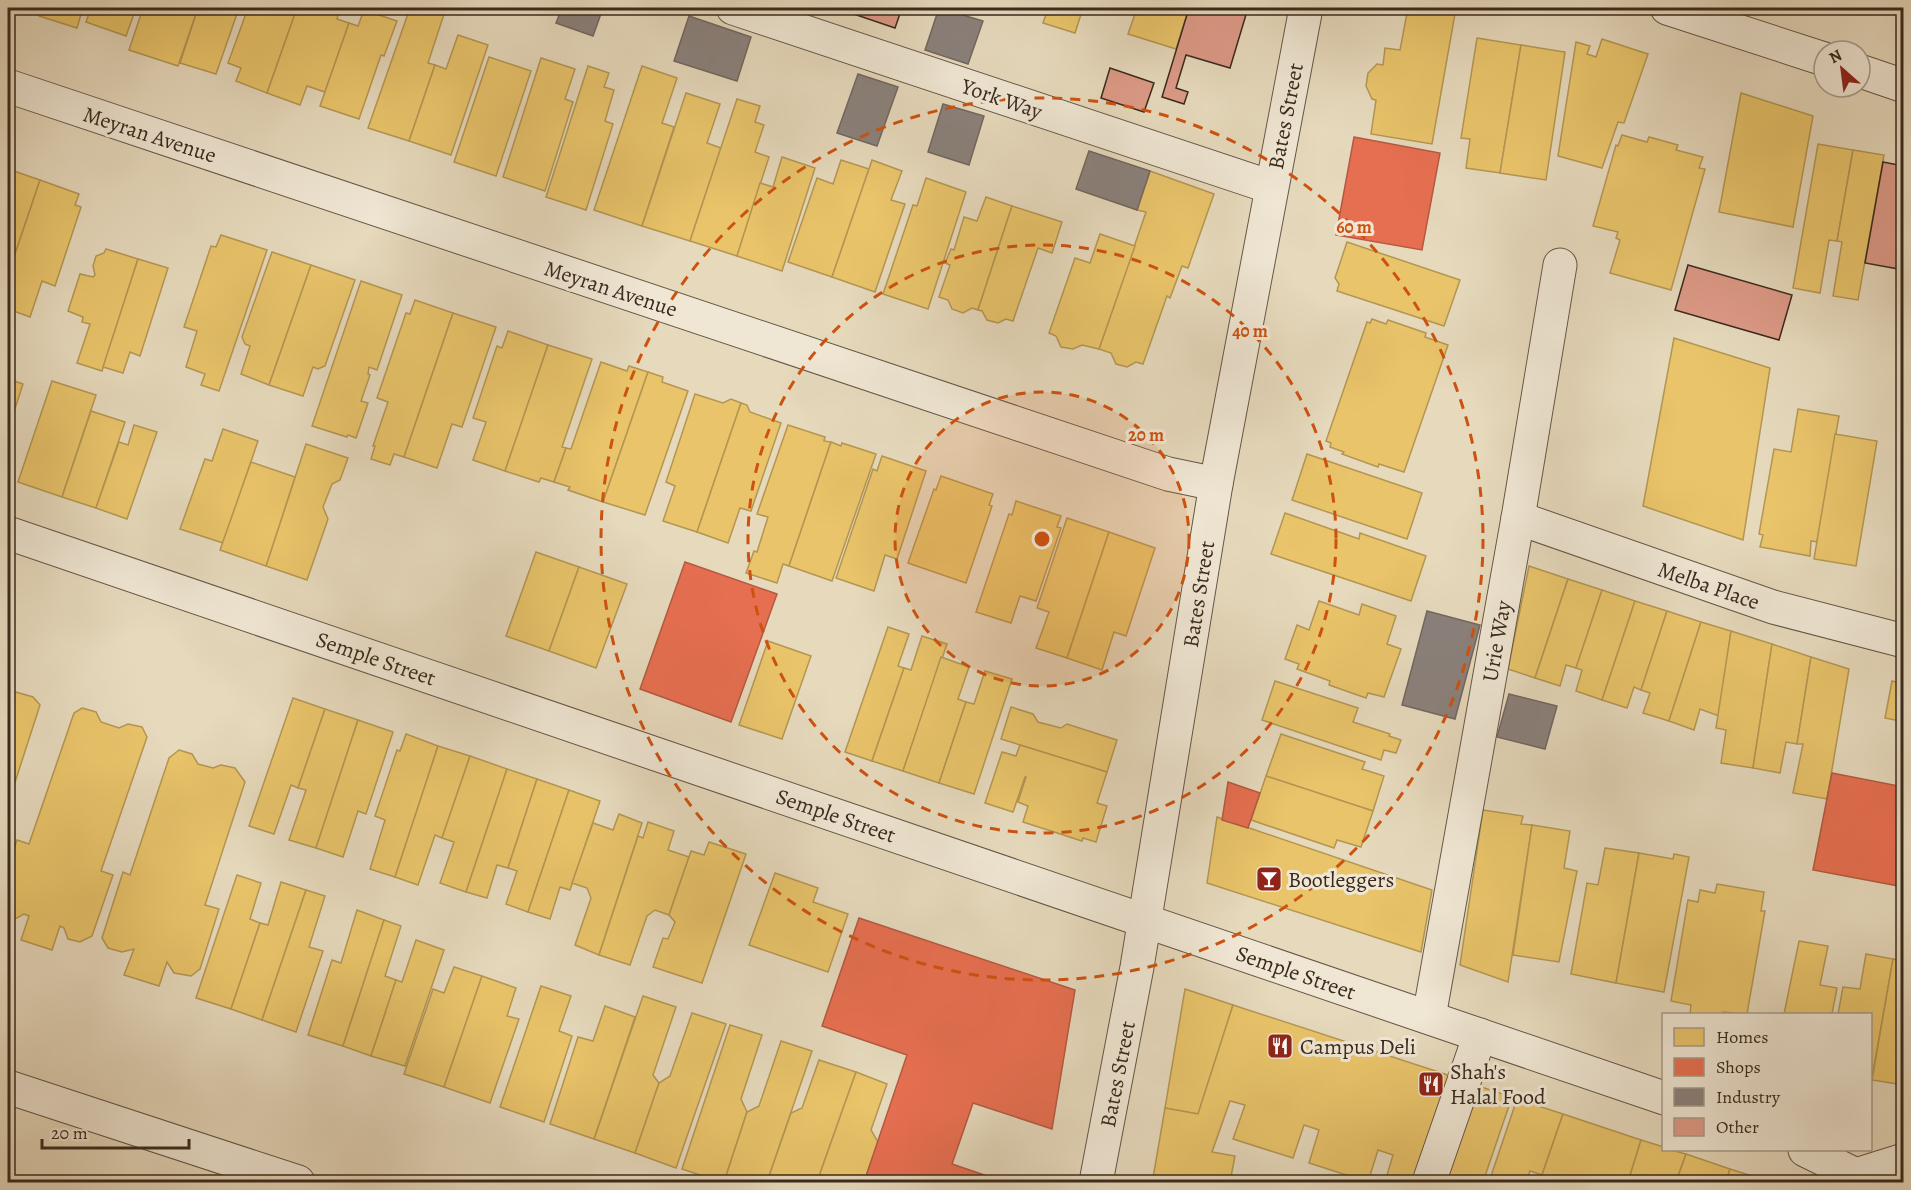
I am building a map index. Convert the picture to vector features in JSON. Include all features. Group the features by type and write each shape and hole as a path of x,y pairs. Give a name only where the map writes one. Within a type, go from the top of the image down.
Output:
{"street":[{"name":"York Way","path":"733,8 1271,187"},
{"name":"Bates Street","path":"1096,1182 1144,920 1216,484 1306,8"},
{"path":"1667,8 1812,55"},
{"path":"1872,75 1904,86"},
{"name":"Meyran Avenue","path":"8,86 1168,474 1216,484"},
{"name":"Urie Way","path":"1429,1017 1518,518 1560,265"},
{"name":"Melba Place","path":"1518,518 1773,607 1904,640"},
{"name":"Semple Street","path":"8,533 1662,1097"},
{"path":"1429,1182 1480,1035"},
{"path":"8,1087 298,1182"},
{"path":"1808,1151 1855,1179 1904,1160"}],"building: Homes":[{"path":"42,8 83,8 77,28 39,16"},
{"path":"91,8 136,8 126,36 86,22"},
{"path":"143,8 198,8 178,66 129,50"},
{"path":"198,8 239,8 216,74 180,63"},
{"path":"248,8 297,8 267,93 236,81 241,68 228,63"},
{"path":"297,8 340,8 337,19 349,23 325,92 307,86 300,105 267,93"},
{"path":"410,8 446,8 428,63 435,65 409,141 368,128"},
{"path":"1048,8 1083,8 1075,33 1043,23"},
{"path":"1137,8 1189,8 1176,49 1128,34"},
{"path":"1408,8 1456,8 1432,144 1371,134 1376,100 1372,99 1366,86 1368,73 1377,64 1383,65 1385,48 1400,50"},
{"path":"364,10 397,21 384,56 381,55 359,119 320,106 349,23 358,26"},
{"path":"458,35 488,45 451,155 409,141 435,65 446,69"},
{"path":"1477,38 1521,45 1500,173 1466,168 1470,139 1461,138"},
{"path":"1602,39 1648,54 1624,123 1618,122 1602,168 1558,156 1576,42 1590,46 1587,54 1596,57"},
{"path":"1521,45 1565,52 1546,180 1500,173"},
{"path":"489,57 531,71 496,176 454,162"},
{"path":"541,58 575,69 565,99 573,102 545,191 503,177"},
{"path":"588,66 609,73 604,87 614,90 605,121 613,124 586,210 546,197"},
{"path":"642,66 677,78 662,123 674,127 642,226 594,210"},
{"path":"686,93 720,104 707,143 721,148 690,241 642,226"},
{"path":"1741,93 1813,116 1793,227 1719,212"},
{"path":"737,99 760,106 755,122 764,125 755,152 769,157 737,256 690,241"},
{"path":"1622,135 1647,142 1649,137 1678,145 1676,150 1703,157 1699,168 1705,169 1671,290 1610,273 1620,240 1616,238 1618,232 1593,226 1616,145 1618,146"},
{"path":"1818,144 1853,150 1837,241 1829,240 1820,293 1793,288"},
{"path":"1853,150 1884,155 1858,300 1833,296 1842,242 1837,241"},
{"path":"782,157 815,168 782,271 737,256 760,183 773,187"},
{"path":"841,160 869,169 832,277 788,262 817,178 833,184"},
{"path":"872,160 902,171 891,200 905,204 875,292 832,277"},
{"path":"8,169 40,180 8,275"},
{"path":"1150,171 1214,194 1188,268 1182,266 1170,298 1167,296 1143,364 1136,362 1127,367 1116,364 1111,353 1099,349 1146,212 1137,210"},
{"path":"926,178 966,192 928,309 883,294 913,205 917,206"},
{"path":"40,180 79,194 75,205 81,207 55,286 42,281 30,317 8,309 8,275"},
{"path":"986,197 1012,206 978,310 972,308 963,313 952,309 948,300 939,297 950,265 945,263 951,249 954,250 964,217 977,221"},
{"path":"1012,206 1062,222 1052,253 1038,248 1013,321 1006,319 998,323 987,320 982,311 978,310"},
{"path":"1100,234 1135,246 1099,349 1082,345 1073,349 1061,347 1056,336 1049,333 1075,258 1090,263"},
{"path":"221,235 267,250 219,391 201,385 205,374 186,367 197,331 184,327 211,246 216,247"},
{"path":"1347,242 1460,280 1444,326 1337,291 1339,284 1335,278"},
{"path":"106,249 138,259 102,371 77,363 90,324 82,322 83,317 68,311 80,274 93,277 96,256 104,253"},
{"path":"272,252 311,265 269,385 241,374 250,346 245,344 242,337"},
{"path":"138,259 168,268 140,356 130,352 123,373 103,367"},
{"path":"311,265 355,280 325,366 318,369 313,367 303,396 269,385"},
{"path":"361,281 402,295 377,370 369,367 368,374 370,375 361,401 368,403 356,438 312,426"},
{"path":"415,300 453,313 404,457 394,454 390,465 371,459 388,402 377,398 406,313 410,314"},
{"path":"453,313 496,327 462,427 452,424 437,468 404,457"},
{"path":"1372,319 1386,324 1388,320 1426,333 1425,337 1448,345 1404,472 1379,464 1378,467 1342,454 1344,452 1330,447 1331,443 1326,441 1367,322 1370,323"},
{"path":"508,331 548,345 505,471 473,460 486,422 473,418 497,346 502,348"},
{"path":"1674,338 1770,368 1743,540 1643,506"},
{"path":"548,345 592,359 562,447 566,448 554,482 541,478 539,482 505,471"},
{"path":"601,362 627,371 629,366 648,372 603,502 568,490 570,487 554,482 566,448 571,449"},
{"path":"648,372 663,377 662,382 688,391 645,515 603,502"},
{"path":"8,379 23,384 8,430"},
{"path":"52,381 96,395 62,497 18,482"},
{"path":"695,394 723,403 731,399 741,403 697,532 663,521 675,486 666,482"},
{"path":"741,403 747,405 750,412 781,423 751,511 740,508 728,543 697,532"},
{"path":"1798,409 1839,416 1817,542 1811,541 1810,556 1760,547 1763,535 1759,534 1774,449 1791,452"},
{"path":"91,411 125,422 96,508 62,497"},
{"path":"134,425 157,432 127,519 96,508 119,442 128,445"},
{"path":"788,425 825,437 824,441 831,442 789,566 783,564 777,583 746,573 754,551 757,552 768,517 757,514"},
{"path":"223,429 258,441 223,543 180,529 205,459 212,461"},
{"path":"1835,434 1877,441 1856,566 1814,559"},
{"path":"831,442 841,446 842,443 876,454 832,581 789,566"},
{"path":"306,444 348,458 340,480 332,484 323,507 328,519 307,580 266,566"},
{"path":"1307,454 1422,493 1407,539 1292,500"},
{"path":"882,456 926,471 897,559 885,555 874,591 836,578 873,469 877,471"},
{"path":"251,462 295,477 266,566 220,550"},
{"path":"941,476 993,494 989,505 992,506 966,583 908,563 934,489 936,490"},
{"path":"1016,501 1061,516 1057,527 1061,528 1036,601 1020,596 1011,623 976,612 1009,514 1012,515"},
{"path":"1285,513 1359,539 1360,533 1426,556 1411,601 1271,554"},
{"path":"1067,518 1109,532 1067,658 1036,648 1049,612 1037,608"},
{"path":"1109,532 1155,548 1126,636 1114,632 1102,670 1067,658"},
{"path":"536,552 579,567 549,651 506,636"},
{"path":"1529,566 1568,579 1535,678 1508,669"},
{"path":"579,567 627,584 596,668 549,651"},
{"path":"1568,579 1602,590 1576,668 1566,665 1560,686 1535,678"},
{"path":"1602,590 1635,601 1602,700 1576,691 1582,670 1576,668"},
{"path":"1319,601 1359,615 1362,604 1396,616 1387,644 1401,649 1384,697 1368,693 1366,698 1329,685 1330,681 1297,669 1299,664 1285,659 1297,625 1309,630"},
{"path":"1635,601 1667,611 1641,690 1634,687 1627,708 1602,700"},
{"path":"1667,611 1701,622 1669,721 1643,713 1650,693 1641,690"},
{"path":"1701,622 1731,631 1719,716 1700,709 1694,730 1669,721"},
{"path":"888,627 909,634 898,666 904,668 872,761 845,752"},
{"path":"1731,631 1772,644 1753,768 1721,763 1726,730 1716,728"},
{"path":"922,636 947,644 903,771 872,761 904,668 911,670"},
{"path":"768,641 811,656 782,739 739,725"},
{"path":"1772,644 1811,657 1797,744 1786,742 1780,773 1753,768"},
{"path":"941,657 969,667 958,699 966,702 939,783 903,771"},
{"path":"1811,657 1849,669 1827,799 1793,793 1803,744 1797,744"},
{"path":"985,671 1012,679 974,794 939,783 966,702 974,704"},
{"path":"1275,681 1358,708 1353,722 1401,740 1396,753 1384,750 1381,760 1262,720"},
{"path":"1892,681 1904,684 1904,740 1897,739 1900,721 1885,718"},
{"path":"16,692 33,697 40,705 8,804 8,695"},
{"path":"293,698 325,709 298,788 291,785 274,834 249,826"},
{"path":"1011,707 1033,714 1038,722 1061,728 1067,724 1117,740 1107,772 1001,739"},
{"path":"82,708 96,712 101,722 119,728 128,724 142,727 147,737 101,871 113,875 92,936 80,942 68,939 64,928 60,926 52,950 21,940 29,916 24,914 13,920 8,918 8,868 17,840 29,844 74,713"},
{"path":"325,709 358,720 316,848 289,840 306,790 298,788"},
{"path":"358,720 393,732 366,814 358,811 343,857 316,848"},
{"path":"406,734 438,746 395,877 370,869 385,820 375,816 397,750 400,751"},
{"path":"1281,734 1365,762 1362,769 1384,776 1373,811 1266,776"},
{"path":"1020,745 1107,772 1097,803 1107,806 1096,842 1083,838 1082,841 1023,822 1028,806 1018,802 1026,777 1013,812 985,803 1002,752 1016,756"},
{"path":"438,746 470,756 442,838 435,835 418,885 395,877"},
{"path":"179,750 192,754 198,764 213,768 221,765 235,768 245,782 205,905 219,909 200,969 191,976 174,973 167,962 159,986 124,975 134,949 122,952 108,948 102,938 123,872 130,875 169,758"},
{"path":"470,756 507,769 466,892 440,883 454,842 442,838"},
{"path":"507,769 537,779 508,868 497,865 487,898 466,892"},
{"path":"1266,776 1373,811 1361,847 1337,840 1334,848 1251,820"},
{"path":"537,779 569,790 528,912 506,904 517,871 508,868"},
{"path":"569,790 600,801 570,890 560,887 550,919 528,912"},
{"path":"1483,810 1523,816 1521,824 1532,825 1508,982 1460,965"},
{"path":"619,814 642,823 599,955 575,945 591,898 587,888 572,883 593,823 613,830"},
{"path":"1217,817 1432,890 1421,952 1207,883"},
{"path":"648,822 674,831 668,850 689,857 669,915 655,910 647,916 630,965 599,955 638,836 643,838"},
{"path":"1532,825 1570,831 1564,868 1577,871 1559,962 1513,955"},
{"path":"709,842 746,854 702,983 653,967 663,938 668,939 675,922 669,915 691,851 704,855"},
{"path":"1605,848 1639,853 1616,983 1571,974 1587,883 1598,885"},
{"path":"1639,853 1673,859 1674,854 1689,857 1664,992 1616,983"},
{"path":"775,873 818,888 813,902 848,914 828,972 749,945"},
{"path":"237,875 261,883 250,919 260,923 231,1009 196,998"},
{"path":"281,882 306,890 262,1020 231,1009 260,923 268,925"},
{"path":"1717,884 1764,892 1761,911 1765,911 1747,1013 1690,1013 1691,1005 1671,1001 1688,900 1698,902 1700,890 1715,893"},
{"path":"306,890 325,896 309,947 323,951 296,1032 262,1020"},
{"path":"357,910 384,920 343,1046 308,1035 332,960 341,963"},
{"path":"384,920 401,926 385,976 396,980 371,1056 343,1046"},
{"path":"416,940 444,950 405,1066 371,1056 396,980 402,982"},
{"path":"1799,941 1828,946 1820,985 1837,988 1832,1013 1784,1013"},
{"path":"1866,954 1893,959 1872,1078 1872,1013 1838,1013 1843,987 1860,989"},
{"path":"1893,959 1904,961 1904,1085 1872,1080"},
{"path":"454,967 482,976 444,1087 404,1074 433,989 444,993"},
{"path":"482,976 516,988 507,1016 519,1019 490,1103 444,1087"},
{"path":"541,986 571,996 559,1031 572,1036 544,1122 500,1107"},
{"path":"1185,989 1233,1005 1198,1114 1165,1108"},
{"path":"643,996 676,1007 653,1075 659,1083 635,1153 594,1139"},
{"path":"1233,1005 1454,1077 1420,1182 1385,1182 1393,1155 1378,1150 1368,1182 1309,1163 1319,1130 1304,1125 1293,1158 1233,1139 1245,1105 1230,1101 1212,1152 1235,1156 1230,1182 1186,1182 1153,1178 1165,1108 1198,1114"},
{"path":"605,1006 635,1017 594,1139 550,1124 578,1037 593,1041"},
{"path":"692,1013 726,1024 676,1168 635,1153 659,1083 670,1076"},
{"path":"730,1025 762,1035 741,1099 747,1112 724,1182 721,1182 682,1169"},
{"path":"781,1041 812,1051 767,1182 724,1182 747,1112 759,1106"},
{"path":"819,1060 856,1072 817,1182 767,1182 791,1113 802,1108"},
{"path":"856,1072 887,1084 871,1130 878,1142 864,1182 817,1182"},
{"path":"1472,1084 1512,1097 1483,1182 1439,1182"},
{"path":"1517,1099 1563,1114 1542,1175 1530,1171 1526,1182 1489,1182"},
{"path":"1563,1114 1641,1140 1628,1182 1550,1182 1551,1178 1542,1175"},
{"path":"1641,1140 1662,1146 1662,1151 1686,1154 1676,1182 1628,1182"},
{"path":"1686,1154 1730,1169 1726,1182 1676,1182"},
{"path":"1730,1169 1771,1182 1726,1182"}],"building: Shops":[{"path":"1354,137 1440,153 1422,250 1336,235"},
{"path":"685,562 777,594 731,722 640,689"},
{"path":"1832,773 1904,787 1904,887 1813,870"},
{"path":"1228,782 1260,793 1248,828 1222,820"},
{"path":"1904,906 1904,940 1897,939"},
{"path":"859,918 1075,990 1052,1129 973,1103 952,1164 1005,1182 864,1182 907,1055 822,1026"}],"building: Industry":[{"path":"562,8 603,8 593,36 556,23"},
{"path":"939,8 983,21 968,64 925,50"},
{"path":"689,16 751,37 737,81 674,61"},
{"path":"858,74 898,87 877,146 837,133"},
{"path":"943,104 984,116 969,165 928,152"},
{"path":"1089,151 1150,171 1137,210 1076,189"},
{"path":"1904,352 1904,385 1898,384"},
{"path":"1427,611 1480,625 1455,719 1402,705"},
{"path":"1509,694 1557,706 1545,749 1497,737"}],"building: Other":[{"path":"836,8 902,8 895,28"},
{"path":"1189,8 1248,8 1230,68 1186,55 1176,88 1188,92 1184,104 1162,97"},
{"path":"1110,68 1154,83 1144,112 1101,98"},
{"path":"1883,162 1904,166 1904,270 1865,263"},
{"path":"1688,265 1792,295 1779,340 1675,310"}],"place":[{"name":"Bootleggers","path":"1269,879"},
{"name":"Campus Deli","path":"1280,1046"},
{"name":"Shah's Halal Food","path":"1431,1084"}]}
